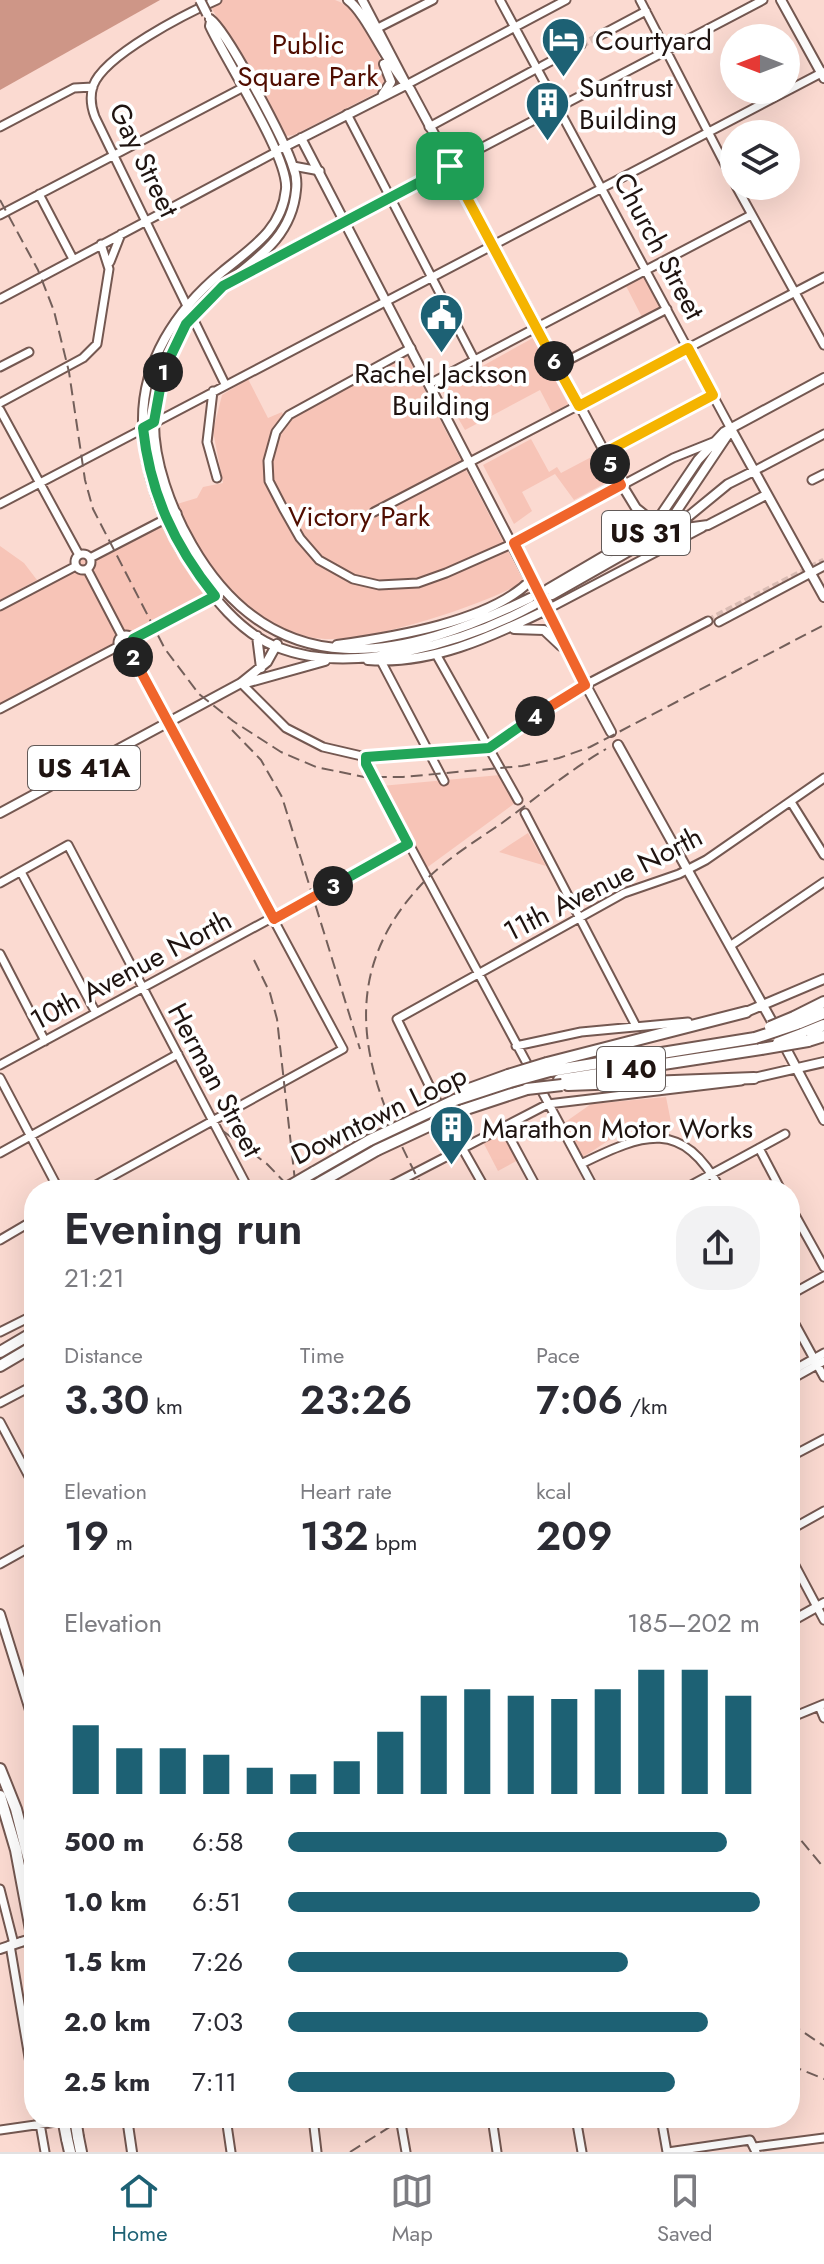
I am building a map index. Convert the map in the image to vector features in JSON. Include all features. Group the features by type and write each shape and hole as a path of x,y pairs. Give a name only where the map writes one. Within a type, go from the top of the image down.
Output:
{"highway":[{"path":"800,1029 824,1002"},
{"path":"510,1083 549,1067 746,1012"},
{"path":"800,1029 824,1013"},
{"path":"800,1029 824,1025"},
{"path":"800,1029 824,1036"},
{"name":"I 40","path":"549,1067 800,1029"},
{"name":"I 40","path":"560,1083 761,1049 800,1029"},
{"path":"560,1083 754,1078"},
{"name":"Downtown Loop","path":"300,1180 370,1140 455,1098 510,1083 527,1089 560,1083"},
{"name":"Downtown Loop","path":"324,1180 510,1083"},
{"path":"0,1352 24,1338"},
{"path":"0,1366 24,1352"},
{"path":"0,1769 16,1809 24,1841"},
{"path":"0,1796 16,1850 24,1893"},
{"path":"68,2128 81,2152"},
{"path":"70,2152 74,2128"}],"main road":[{"path":"200,0 232,50 280,149 287,186 282,207 267,235 188,305 157,353 147,387 143,428 151,476 165,518 184,554 215,596 257,636 276,647 320,657 399,660 436,654 521,627 544,630 568,653"},
{"path":"348,0 359,11 406,85 636,508 651,520 674,523 689,516 730,483 752,472"},
{"path":"781,0 823,74"},
{"path":"365,3 390,78 381,96"},
{"path":"209,17 223,55 293,166 296,187 293,207 271,247 193,316 165,366 154,422 155,445 177,513 196,552 240,608 280,636 329,646 361,649 426,638 532,601 480,629 430,645 295,667 263,680 241,683"},
{"path":"280,149 406,85"},
{"path":"301,138 611,732"},
{"name":"US 31","path":"731,429 674,515 654,537 550,592 652,528 713,442 731,429 824,378"},
{"name":"Church Street","path":"731,429 752,472 824,597"},
{"path":"637,548 686,528 708,525 766,495"},
{"path":"329,646 379,639 445,622 533,584"},
{"path":"501,632 545,608"},
{"path":"257,636 261,669"},
{"name":"US 41A","path":"0,813 241,683 261,669 280,636"},
{"path":"618,745 764,1005 824,1120"},
{"path":"746,1012 824,979"},
{"path":"754,1078 824,1062"},
{"path":"800,1617 821,1605"},
{"path":"0,1614 24,1686"},
{"path":"0,1949 24,1941"},
{"path":"128,2128 132,2152"}],"street":[{"path":"374,34 433,0"},
{"name":"Church Street","path":"500,0 731,429"},
{"path":"406,85 566,0"},
{"path":"640,0 720,154"},
{"path":"237,276 346,222 763,0"},
{"name":"Gay Street","path":"214,1 127,51 103,70 93,87 93,112 225,384"},
{"path":"599,36 646,11"},
{"path":"429,127 581,45"},
{"path":"0,504 823,74"},
{"path":"0,127 74,88 93,87"},
{"path":"0,215 242,88"},
{"path":"347,114 474,359"},
{"path":"0,299 280,149"},
{"path":"293,166 320,171"},
{"path":"39,194 73,259"},
{"path":"743,200 824,345"},
{"path":"431,383 751,215"},
{"path":"0,403 83,358 97,344 109,269 121,234"},
{"path":"267,235 271,247 281,254"},
{"path":"101,244 109,269"},
{"path":"374,512 824,277"},
{"path":"557,366 667,309"},
{"path":"411,348 294,412 282,422 268,461 269,481 303,543 319,560 346,576 369,584 424,581 514,543 621,485 713,442"},
{"path":"0,367 29,352"},
{"path":"213,391 207,442 217,478"},
{"path":"604,453 713,395"},
{"path":"0,410 79,555 76,566"},
{"path":"752,472 824,434"},
{"path":"812,480 824,474"},
{"path":"79,555 90,558 177,513"},
{"path":"545,608 708,525"},
{"path":"0,709 119,646 122,636 87,569 90,558"},
{"path":"0,606 76,566 87,569"},
{"path":"719,622 824,566"},
{"path":"129,650 133,639 224,591"},
{"path":"241,683 263,709 299,737 323,747 366,757 489,748 585,685 708,621"},
{"path":"122,636 133,639"},
{"path":"106,1180 343,1049 129,650 119,646"},
{"path":"436,654 518,800"},
{"path":"391,682 392,669 399,660"},
{"path":"381,661 444,781"},
{"path":"366,757 366,764 408,844 590,1180"},
{"name":"11th Avenue North","path":"462,1147 396,1020 641,884 687,870 824,778"},
{"path":"791,802 824,855"},
{"path":"525,813 582,916 636,1026"},
{"name":"10th Avenue North","path":"0,1065 408,844"},
{"name":"Herman Street","path":"21,872 68,845 241,1180"},
{"path":"0,883 21,872 96,1013"},
{"path":"730,946 824,882"},
{"path":"0,954 45,1041"},
{"path":"516,1046 746,1012"},
{"path":"0,1153 178,1054"},
{"path":"0,1078 54,1180"},
{"path":"401,1180 548,1104 708,1088 754,1078"},
{"path":"503,1125 533,1180"},
{"path":"700,1180 785,1134"},
{"path":"581,1164 627,1142 658,1137 694,1151 716,1180"},
{"path":"462,1147 480,1180"},
{"path":"759,1148 776,1180"},
{"path":"800,1224 824,1267"},
{"path":"0,1240 24,1226"},
{"path":"800,1289 824,1276"},
{"path":"0,1332 24,1320"},
{"path":"800,1332 824,1377"},
{"path":"800,1374 818,1362 824,1353"},
{"path":"0,1403 24,1390"},
{"path":"0,1422 24,1467"},
{"path":"800,1452 824,1439"},
{"path":"800,1524 824,1511"},
{"path":"0,1564 24,1551"},
{"path":"800,1572 821,1605 824,1620"},
{"path":"800,1714 821,1705 824,1718"},
{"path":"0,1889 15,1944 24,2012"},
{"path":"0,2130 24,2125"},
{"path":"41,2128 45,2152"},
{"path":"227,2128 231,2152"},
{"path":"314,2128 317,2152"},
{"path":"402,2128 406,2152"},
{"path":"493,2128 497,2152"},
{"path":"578,2128 582,2152"},
{"path":"663,2128 668,2152 821,2138"}],"green space":[{"name":"Public Square Park","path":"222,0 335,0 345,5 361,22 374,44 388,77 384,89 294,135 285,136 211,7"},
{"path":"648,273 667,309 644,321 625,284"},
{"path":"533,338 568,404 552,413 540,390 465,430 441,389"},
{"name":"Victory Park","path":"407,356 524,582 458,610 377,633 322,639 285,630 244,604 227,587 199,547 177,504 197,498 203,487 223,483 213,431 222,395 248,379 268,418 282,412 287,423 297,413"},
{"path":"531,439 549,472 557,467 561,473 597,454 611,480 574,500 555,474 522,492 532,511 514,524 483,465"},
{"path":"165,518 215,596 134,638 131,649 118,646 0,709 0,606 76,566 79,555 90,558"},
{"path":"0,546 24,563 37,580 0,600"},
{"path":"500,775 515,803 425,869 381,786"},
{"path":"528,833 546,866 499,852"},
{"path":"666,1097 671,1122 628,1128 583,1157 564,1123 591,1104"},
{"path":"504,1130 520,1159 498,1171 483,1142"}],"shaded area":[{"path":"0,0 160,0 0,90"}],"tunnel":[{"path":"581,45 599,36"},
{"path":"708,621 824,561"}],"railway":[{"path":"0,200 38,270 54,311 69,372 85,480 93,509 165,649 199,694 233,721 281,752 316,767 364,777 403,777 522,766 559,758 590,747 824,625"},
{"path":"232,730 261,760 282,797 360,1049"},
{"path":"419,1180 387,1113 367,1036 367,999 374,961 392,923 429,877 459,852 606,749"},
{"path":"254,960 270,993 277,1019 295,1180"},
{"path":"231,1118 251,1147"},
{"path":"223,1131 267,1164 282,1180"},
{"path":"800,1839 824,1868"},
{"path":"800,2030 824,2046"},
{"path":"800,2069 824,2079"},
{"path":"350,2152 388,2128"}],"place":[{"name":"Courtyard","path":"564,79"},
{"name":"Suntrust Building","path":"548,142"},
{"name":"Rachel Jackson Building","path":"441,355"},
{"name":"Marathon Motor Works","path":"451,1167"}],"route":[{"path":"450,166 579,406 688,348 713,395 604,453 621,485 514,543 585,685 489,748 366,757 366,764 408,844 274,919 129,650 134,645 133,639 215,596 188,561 169,529 154,488 143,428 154,422 158,388 165,366 186,324 223,286 450,166"}]}
